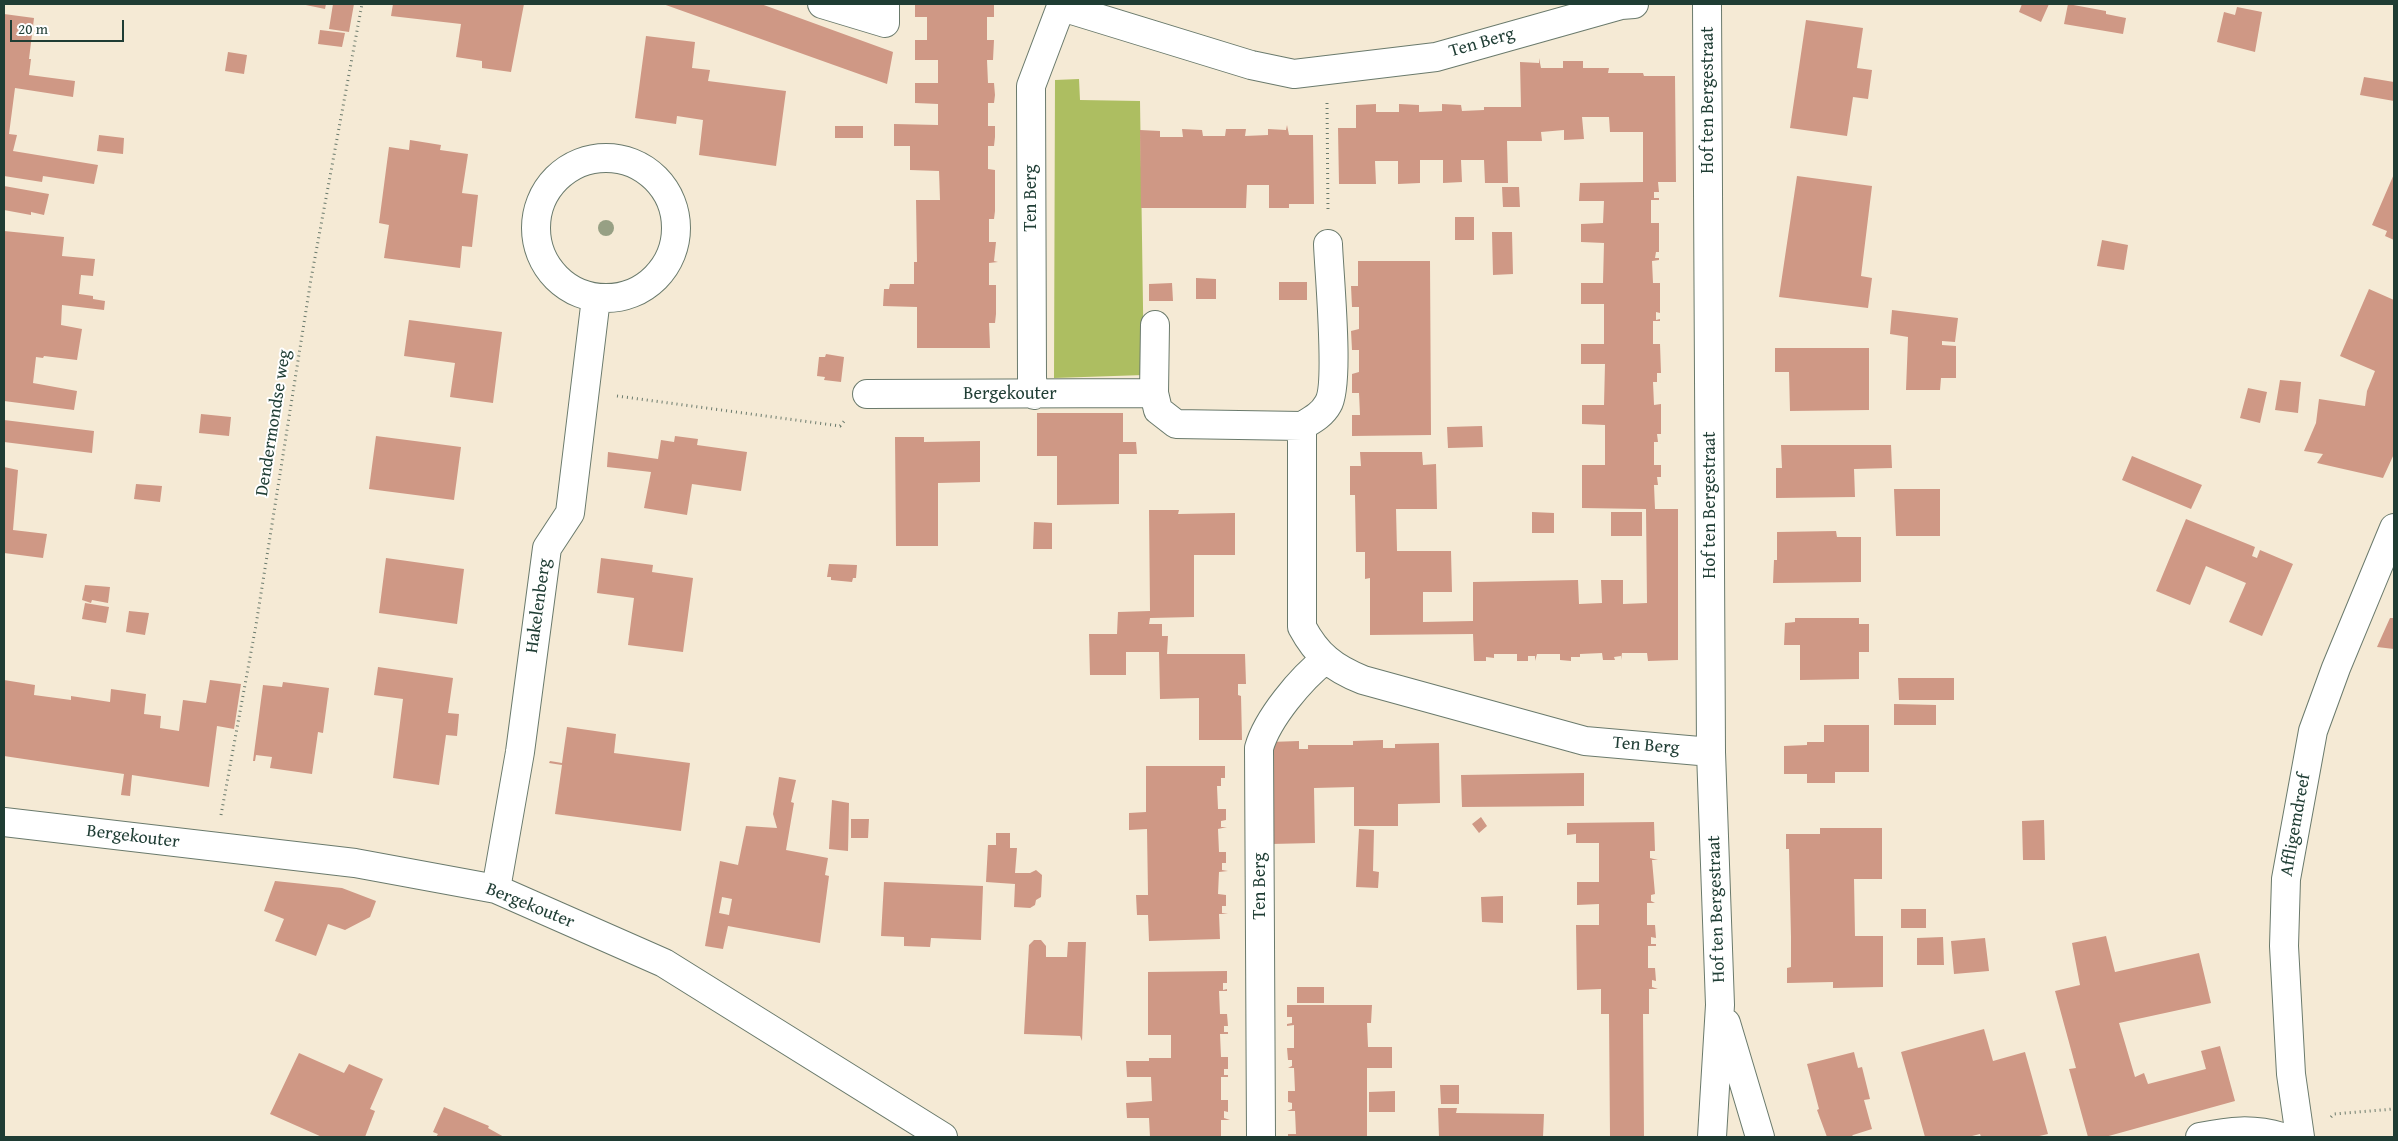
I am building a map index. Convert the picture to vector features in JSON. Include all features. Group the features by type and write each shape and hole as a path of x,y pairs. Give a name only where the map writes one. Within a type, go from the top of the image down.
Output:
{"street":[{"path":"822,4 885,23 885,4"},
{"name":"Ten Berg","path":"1034,395 1032,368 1030,86 1062,5 1251,65 1294,74 1436,57 1507,35 1621,5 1634,4"},
{"name":"Hof ten Bergestraat","path":"1707,4 1711,752 1720,1005 1712,1137"},
{"path":"610,157 631,162 652,175 669,197 676,220 675,243 665,266 649,284 635,292 611,298 596,298 572,290 553,275 537,245 535,220 548,188 565,170 585,160 610,157"},
{"path":"1155,325 1154,393 1158,410 1176,424 1302,426 1319,416 1329,403 1334,372 1328,244"},
{"name":"Hakelenberg","path":"496,889 520,752 547,548 570,513 596,298"},
{"name":"Bergekouter","path":"868,394 1034,395 1154,393"},
{"name":"Ten Berg","path":"1302,426 1302,627 1312,646 1326,659 1343,672 1363,680 1585,741 1711,752"},
{"name":"Affligemdreef","path":"2300,1137 2291,1074 2284,946 2286,879 2313,730 2336,668 2394,528"},
{"name":"Ten Berg","path":"1260,1137 1259,748 1263,733 1309,672 1326,659"},
{"name":"Bergekouter","path":"4,822 354,862 496,889 664,963 943,1137"},
{"name":"Hof ten Bergestraat","path":"1720,1005 1760,1137"},
{"path":"2200,1137 2234,1130 2269,1133 2282,1137"}],"path":[{"name":"Dendermondse weg","path":"215,847 256,625 310,280 362,4"},
{"path":"1327,70 1328,244"},
{"path":"585,392 840,426 868,394"},
{"path":"2328,1120 2334,1114 2394,1109"}],"green space":[{"path":"1079,79 1080,100 1140,101 1144,375 1054,378 1055,80"}],"building":[{"path":"301,4 326,4 325,9"},
{"path":"333,4 354,4 349,32 329,29"},
{"path":"393,4 524,4 511,72 482,68 482,61 456,57 461,24 391,16"},
{"path":"663,4 761,4 893,52 887,84"},
{"path":"915,4 994,4 994,17 987,17 987,40 994,40 993,60 987,60 988,83 994,83 995,95 994,103 988,103 988,126 995,126 994,146 988,146 988,169 995,170 995,211 994,219 989,219 989,242 996,242 994,261 998,262 989,263 989,285 996,285 995,323 989,323 990,348 917,348 917,307 883,306 884,289 889,289 890,284 914,284 914,262 917,262 916,200 940,200 939,171 910,170 910,146 894,146 894,124 938,125 938,104 915,103 915,83 938,83 938,60 915,60 915,40 927,40 927,17 915,17"},
{"path":"2022,4 2049,4 2041,22 2019,12"},
{"path":"2068,4 2106,11 2106,14 2126,18 2123,34 2064,24"},
{"path":"2237,7 2262,12 2255,52 2217,42 2224,12 2235,15"},
{"path":"4,14 34,18 29,75 75,81 73,97 15,88 9,134 17,135 13,151 98,165 94,184 43,176 42,182 4,176"},
{"path":"1806,20 1863,28 1857,68 1872,70 1868,99 1853,97 1847,136 1790,128"},
{"path":"320,30 345,33 342,47 318,44"},
{"path":"646,36 695,42 692,68 710,70 708,81 786,91 776,166 699,155 703,120 677,116 676,124 635,118"},
{"path":"228,52 247,55 244,74 225,71"},
{"path":"1539,58 1541,68 1563,68 1563,61 1583,61 1583,68 1609,68 1608,73 1643,73 1644,76 1675,76 1676,182 1658,182 1659,192 1654,192 1654,198 1659,198 1659,200 1651,200 1651,223 1659,223 1659,252 1656,252 1655,258 1659,258 1659,260 1652,261 1653,283 1660,283 1660,313 1656,312 1656,320 1660,319 1660,321 1653,321 1653,344 1660,344 1661,373 1657,373 1657,382 1653,382 1654,405 1661,404 1661,434 1657,434 1658,442 1654,442 1654,465 1661,465 1661,477 1657,477 1658,485 1654,485 1655,509 1678,509 1678,660 1648,661 1647,653 1622,653 1621,660 1621,656 1614,657 1615,660 1603,660 1602,653 1580,654 1580,657 1571,657 1571,661 1560,660 1560,654 1537,654 1535,661 1535,656 1528,656 1528,661 1517,661 1517,654 1494,654 1494,658 1486,657 1486,661 1474,661 1473,634 1370,635 1370,578 1365,579 1365,552 1356,552 1355,495 1350,495 1350,466 1361,466 1360,452 1422,452 1423,465 1436,464 1437,509 1396,509 1397,551 1451,551 1452,592 1423,592 1423,622 1473,621 1473,582 1578,580 1579,604 1602,603 1601,580 1623,580 1623,604 1647,603 1646,509 1582,508 1582,465 1605,465 1605,425 1582,424 1582,405 1604,405 1605,364 1581,364 1581,344 1604,344 1604,304 1581,304 1581,283 1603,283 1604,243 1581,242 1581,224 1603,223 1604,201 1579,201 1580,183 1643,182 1643,132 1610,132 1609,117 1582,117 1584,139 1564,140 1564,130 1541,132 1542,141 1507,141 1508,183 1485,183 1484,160 1461,160 1462,182 1443,183 1443,160 1420,160 1420,183 1398,184 1398,161 1375,161 1376,184 1339,184 1338,128 1356,128 1356,105 1376,104 1376,112 1399,112 1399,104 1419,105 1419,112 1442,111 1442,104 1461,105 1462,111 1484,110 1484,107 1521,107 1520,62 1539,63"},
{"path":"2364,77 2394,82 2394,101 2360,95"},
{"path":"1287,125 1289,135 1313,135 1314,204 1289,204 1289,208 1269,208 1269,185 1247,185 1246,208 1141,208 1140,130 1160,131 1160,137 1183,137 1182,129 1202,130 1203,136 1225,136 1226,129 1246,129 1245,136 1268,135 1268,129 1286,130"},
{"path":"835,126 863,126 863,138 835,138"},
{"path":"99,135 124,138 123,154 97,151"},
{"path":"410,140 441,145 440,150 468,154 462,193 478,195 472,247 462,246 460,268 384,258 389,225 379,223 389,147 409,150"},
{"path":"2394,174 2394,240 2385,236 2387,231 2372,225"},
{"path":"1797,176 1872,186 1861,276 1872,278 1868,308 1779,297"},
{"path":"4,186 49,194 44,215 31,212 31,215 4,210"},
{"path":"1502,187 1519,187 1520,207 1503,207"},
{"path":"1455,217 1474,217 1474,240 1455,240"},
{"path":"4,231 64,237 62,256 95,259 93,276 81,275 79,294 93,296 93,299 105,301 104,310 62,305 61,325 82,329 77,360 44,356 43,358 36,357 33,383 77,391 74,410 4,401"},
{"path":"1492,232 1512,232 1513,274 1493,275"},
{"path":"2102,240 2128,245 2124,270 2097,266"},
{"path":"1358,261 1430,261 1431,435 1352,436 1352,415 1360,415 1359,393 1352,393 1352,374 1359,372 1359,350 1352,350 1351,331 1359,329 1359,307 1352,307 1351,286 1358,286"},
{"path":"1196,278 1216,279 1216,299 1196,299"},
{"path":"1279,282 1307,282 1307,300 1279,300"},
{"path":"1172,283 1173,301 1149,301 1149,284"},
{"path":"2369,289 2394,300 2394,454 2383,478 2317,463 2323,454 2304,451 2316,423 2319,399 2365,406 2367,391 2375,371 2340,356"},
{"path":"1892,310 1958,318 1955,342 1942,341 1942,345 1956,346 1956,378 1941,378 1940,390 1906,390 1908,337 1890,334"},
{"path":"409,320 502,332 493,403 450,397 455,363 404,356"},
{"path":"1775,348 1869,348 1869,410 1790,411 1789,372 1775,372"},
{"path":"826,354 844,357 841,382 824,380 825,377 817,376 819,357 825,357"},
{"path":"2280,380 2301,382 2298,413 2275,410"},
{"path":"2248,388 2267,392 2260,423 2240,418"},
{"path":"1037,413 1123,413 1123,442 1136,442 1137,454 1119,454 1119,504 1057,505 1057,456 1037,456"},
{"path":"201,414 231,417 229,436 199,433"},
{"path":"4,420 94,431 92,453 4,442"},
{"path":"1482,426 1483,447 1448,448 1447,427"},
{"path":"376,436 461,447 454,500 369,489"},
{"path":"675,436 698,439 697,445 747,452 741,491 692,484 687,515 644,508 651,472 607,467 608,452 658,459 661,440 674,442"},
{"path":"895,437 924,437 924,442 980,441 980,482 938,483 938,546 896,546"},
{"path":"1781,445 1891,445 1892,468 1854,469 1855,497 1776,498 1776,468 1782,468"},
{"path":"2132,456 2202,485 2191,509 2122,480"},
{"path":"4,467 18,470 13,530 47,534 43,558 4,553"},
{"path":"136,484 162,486 160,502 134,499"},
{"path":"1894,489 1940,489 1940,536 1896,536"},
{"path":"1149,510 1179,510 1178,514 1235,513 1235,555 1194,555 1194,617 1150,618 1149,624 1162,624 1162,636 1168,636 1167,654 1245,654 1246,684 1238,684 1238,695 1241,696 1242,740 1199,740 1199,698 1160,699 1159,652 1126,652 1126,675 1090,675 1089,634 1117,634 1118,612 1150,611"},
{"path":"1532,512 1554,513 1554,533 1532,533"},
{"path":"1611,512 1642,512 1642,536 1611,536"},
{"path":"2186,519 2255,547 2252,556 2257,558 2260,550 2293,564 2262,636 2229,622 2246,583 2206,566 2190,605 2156,591"},
{"path":"1034,522 1052,523 1052,549 1033,549"},
{"path":"1836,531 1837,537 1861,537 1861,582 1773,583 1774,560 1777,560 1777,532"},
{"path":"386,558 464,569 457,624 379,613"},
{"path":"601,558 653,565 652,572 693,578 683,652 628,645 634,598 597,593"},
{"path":"829,564 857,565 856,578 853,578 852,582 831,580 831,577 827,577"},
{"path":"85,585 110,587 108,603 92,600 91,603 82,600"},
{"path":"85,603 109,607 106,623 82,619"},
{"path":"129,611 149,613 145,635 126,632"},
{"path":"1795,618 1859,618 1859,624 1869,624 1869,652 1859,652 1859,679 1800,680 1800,645 1784,645 1785,623 1795,622"},
{"path":"2390,618 2394,618 2394,649 2377,647"},
{"path":"378,667 453,678 448,713 459,714 457,736 446,735 439,785 393,778 403,699 374,695"},
{"path":"1898,678 1954,678 1954,700 1899,700"},
{"path":"4,680 35,685 34,695 71,700 71,696 110,702 111,689 146,694 144,714 161,716 160,728 179,731 183,700 206,703 210,680 241,684 234,729 217,726 209,787 132,775 130,796 121,795 124,774 4,756"},
{"path":"283,682 329,688 323,733 318,732 312,774 270,768 272,757 256,755 255,761 253,761 263,685 282,687"},
{"path":"1894,704 1936,705 1936,725 1894,725"},
{"path":"1824,725 1869,725 1869,772 1835,772 1835,783 1807,783 1807,774 1784,774 1784,746 1807,745 1807,742 1824,742"},
{"path":"567,727 616,734 614,753 690,763 681,831 555,814 562,765 549,763 550,761 562,763"},
{"path":"1383,740 1383,748 1395,748 1395,744 1439,743 1440,803 1398,804 1398,826 1354,826 1354,787 1314,788 1315,843 1271,844 1270,742 1299,741 1299,749 1308,749 1308,745 1353,745 1353,741"},
{"path":"1146,766 1225,766 1225,778 1221,778 1221,786 1217,786 1218,809 1226,809 1226,820 1221,821 1221,827 1227,827 1218,829 1219,852 1226,852 1226,863 1222,863 1222,870 1228,871 1219,872 1218,894 1226,895 1226,906 1222,906 1222,913 1228,914 1219,914 1220,939 1149,941 1148,915 1137,915 1136,895 1148,895 1147,829 1129,830 1129,813 1146,812"},
{"path":"1584,773 1584,806 1462,807 1461,775"},
{"path":"779,777 796,780 791,802 794,803 786,850 828,858 825,875 829,876 820,943 728,926 723,949 705,946 720,861 738,865 746,826 777,828 773,814","holes":["722,897 732,899 729,915 719,913"]},
{"path":"832,800 849,803 848,851 829,849"},
{"path":"1481,817 1487,826 1479,833 1472,824"},
{"path":"851,819 869,819 868,838 851,838"},
{"path":"2044,820 2045,860 2023,860 2022,821"},
{"path":"1654,822 1655,851 1650,851 1650,858 1658,860 1652,860 1655,894 1651,895 1651,901 1655,903 1647,903 1647,925 1655,925 1656,938 1651,937 1651,944 1656,944 1656,946 1648,946 1648,968 1655,968 1656,981 1652,980 1652,987 1658,989 1649,989 1649,1014 1643,1014 1644,1137 1610,1137 1609,1014 1601,1014 1601,989 1577,990 1576,925 1599,925 1599,904 1577,905 1577,882 1599,882 1599,843 1576,843 1576,834 1567,835 1567,823"},
{"path":"1820,828 1882,828 1882,879 1854,879 1855,936 1883,936 1883,987 1833,988 1833,982 1787,983 1787,968 1791,967 1791,937 1789,849 1786,849 1786,834 1820,834"},
{"path":"1359,829 1374,830 1373,871 1379,872 1378,888 1356,887"},
{"path":"996,833 1010,833 1010,848 1017,848 1015,873 1030,873 1036,870 1042,875 1041,897 1030,908 1014,907 1015,884 986,882 988,845 996,845"},
{"path":"275,881 342,888 376,901 370,917 345,930 328,924 316,956 275,941 284,919 264,911"},
{"path":"884,882 983,886 981,940 931,938 930,947 904,946 904,937 881,936"},
{"path":"1503,896 1503,923 1482,922 1481,897"},
{"path":"1901,909 1926,909 1926,928 1901,928"},
{"path":"2106,936 2115,972 2199,953 2211,1003 2119,1023 2135,1077 2144,1073 2148,1084 2206,1069 2201,1051 2220,1046 2235,1101 2105,1137 2088,1137 2069,1069 2076,1068 2055,991 2080,985 2072,943"},
{"path":"1943,937 1944,965 1917,965 1917,938"},
{"path":"1985,938 1989,971 1954,974 1951,941"},
{"path":"1034,940 1041,940 1046,946 1046,957 1067,957 1068,942 1086,942 1082,1041 1080,1036 1024,1034 1029,945"},
{"path":"1227,971 1227,983 1223,983 1223,990 1227,989 1227,991 1219,991 1220,1014 1227,1014 1228,1026 1224,1026 1224,1032 1228,1032 1228,1034 1220,1034 1221,1057 1228,1057 1228,1069 1224,1069 1224,1075 1228,1075 1228,1077 1221,1077 1221,1100 1228,1100 1228,1112 1224,1111 1224,1118 1230,1120 1221,1120 1221,1137 1150,1137 1149,1118 1127,1118 1126,1103 1152,1101 1151,1077 1127,1077 1126,1061 1149,1061 1149,1058 1171,1058 1171,1035 1148,1035 1148,972"},
{"path":"1297,987 1324,987 1324,1003 1297,1003"},
{"path":"1287,1005 1372,1005 1371,1023 1367,1023 1368,1047 1392,1047 1392,1068 1367,1068 1367,1137 1288,1137 1288,1134 1296,1134 1295,1111 1287,1111 1292,1109 1292,1103 1288,1102 1288,1091 1295,1091 1294,1068 1288,1068 1292,1066 1292,1060 1288,1060 1287,1048 1294,1048 1294,1025 1287,1026 1287,1024 1292,1023 1292,1017 1287,1017"},
{"path":"1984,1029 1993,1061 2025,1052 2048,1134 2035,1137 1981,1137 1980,1134 1968,1137 1925,1137 1901,1052"},
{"path":"1854,1052 1858,1068 1862,1067 1870,1099 1864,1100 1872,1129 1851,1137 1827,1137 1817,1110 1819,1109 1807,1064"},
{"path":"299,1053 344,1073 349,1064 383,1079 370,1109 375,1111 365,1137 322,1137 270,1114"},
{"path":"1440,1085 1459,1085 1459,1104 1441,1104"},
{"path":"1395,1091 1395,1112 1369,1112 1369,1092"},
{"path":"444,1107 489,1126 488,1128 504,1137 436,1137 438,1134 433,1132"},
{"path":"1438,1108 1457,1108 1456,1113 1544,1114 1543,1137 1439,1137"}]}
